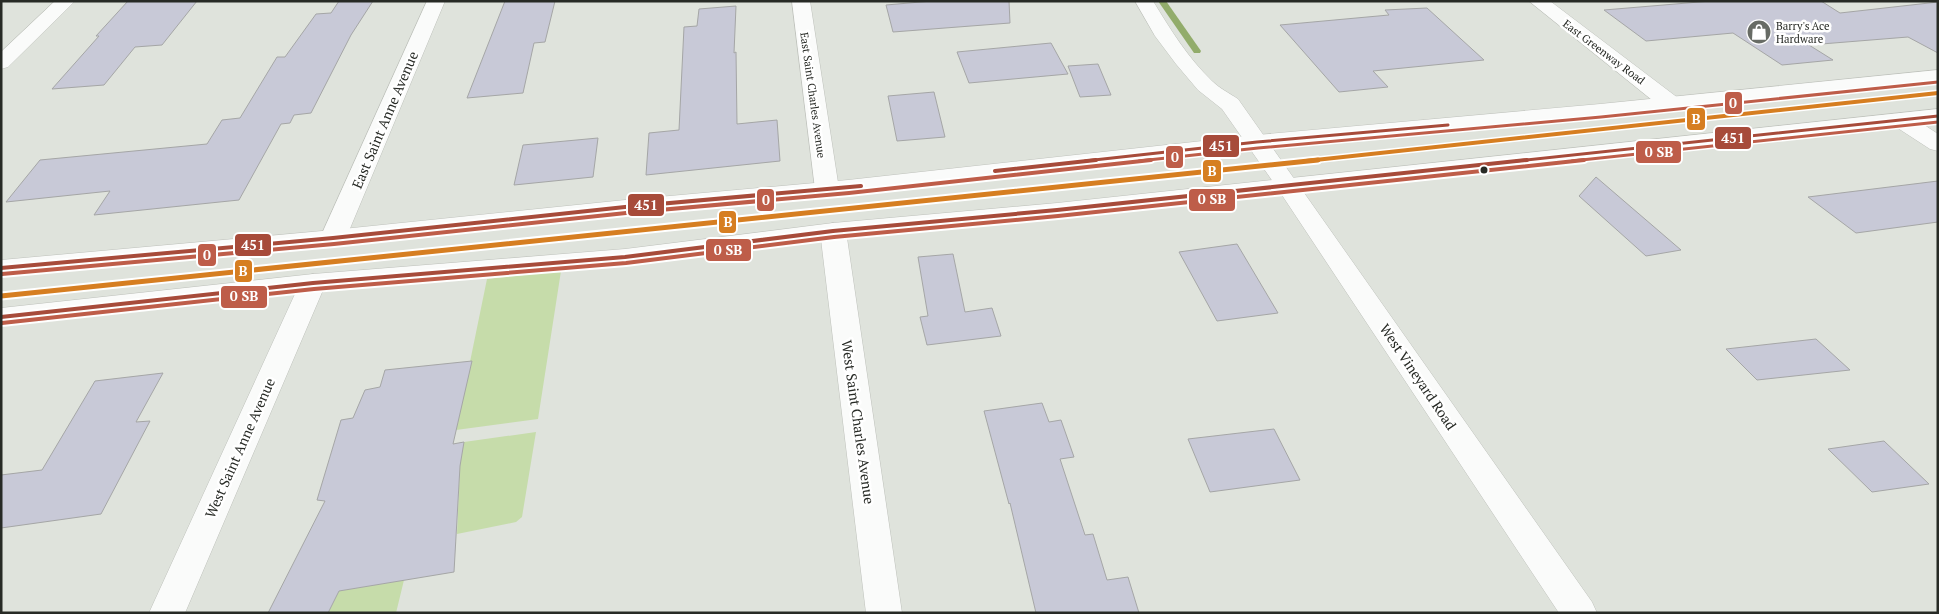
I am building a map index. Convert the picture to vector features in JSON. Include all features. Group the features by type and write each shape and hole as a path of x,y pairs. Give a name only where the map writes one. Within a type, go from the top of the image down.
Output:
{"main road":[{"path":"1,63 66,1"},
{"name":"East Saint Anne Avenue","path":"333,238 436,1"},
{"name":"East Saint Charles Avenue","path":"801,1 828,189"},
{"name":"West Vineyard Road","path":"1144,1 1165,36 1183,60 1205,86 1230,104 1579,613"},
{"name":"East Greenway Road","path":"1538,1 1670,103"},
{"path":"1,268 333,238 625,207 828,189 1257,142 1938,76"},
{"path":"1,317 313,284 625,256 833,231 1288,186 1938,116"},
{"path":"1901,120 1938,144"},
{"name":"West Saint Charles Avenue","path":"833,231 884,613"},
{"name":"West Saint Anne Avenue","path":"167,613 313,284"}],"green space":[{"path":"561,271 538,419 456,430 487,279"},
{"path":"536,432 522,517 516,522 457,534 460,464 464,442"},
{"path":"404,580 396,613 328,613 339,591"}],"building":[{"path":"128,1 197,1 162,45 135,47 104,85 52,89 99,36 96,36"},
{"path":"339,1 373,1 351,35 311,113 294,115 290,123 281,124 239,200 94,215 110,191 6,202 40,160 207,144 222,120 240,118 277,57 285,57 316,14 331,13"},
{"path":"505,1 555,1 545,42 534,43 523,93 467,98"},
{"path":"932,1 1009,1 1010,23 893,32 886,5"},
{"path":"1711,1 1821,1 1840,13 1938,2 1938,53 1908,37 1809,45 1833,60 1782,65 1733,33 1646,41 1604,10"},
{"path":"736,6 734,53 736,52 737,124 777,120 780,161 646,175 649,133 679,130 684,27 697,26 699,9"},
{"path":"1427,8 1484,60 1373,71 1388,87 1339,92 1280,25 1389,15 1385,10"},
{"path":"1051,43 1068,74 969,83 957,52"},
{"path":"1098,64 1111,95 1080,97 1068,66"},
{"path":"934,92 945,137 897,141 888,96"},
{"path":"598,138 593,177 514,185 523,145"},
{"path":"1596,177 1681,250 1646,256 1579,196"},
{"path":"1938,181 1938,222 1856,233 1808,197"},
{"path":"1237,244 1278,313 1217,321 1179,252"},
{"path":"953,254 965,312 992,308 1001,336 927,345 920,317 928,316 918,257"},
{"path":"1816,339 1850,370 1757,380 1726,349"},
{"path":"472,361 453,444 464,442 460,466 454,572 339,591 328,613 268,613 325,501 317,500 341,420 353,418 365,390 380,387 385,370"},
{"path":"163,373 136,422 150,421 101,514 1,528 1,475 42,470 95,381"},
{"path":"1042,403 1049,422 1061,420 1074,457 1060,459 1085,535 1093,534 1107,580 1128,577 1139,613 1036,613 1010,503 984,411"},
{"path":"1274,429 1300,480 1210,492 1188,439"},
{"path":"1884,441 1929,484 1872,492 1828,449"}],"waterway":[{"path":"1162,1 1197,51"}],"transit line":[{"name":"0","path":"2,274 334,244 626,213 849,193 1258,148 1601,117 1938,82"},
{"name":"B","path":"1,296 1010,193 1938,93"},
{"name":"451","path":"1,317 313,283 625,257 833,231 1057,210 1938,116"},
{"path":"2,323 314,289 626,263 834,237 1058,216 1938,122"},
{"name":"451","path":"995,171 1257,142 1448,125"},
{"name":"451","path":"1,268 333,238 625,207 861,186"}],"place":[{"name":"Barry's Ace Hardware","path":"1759,32"}]}
